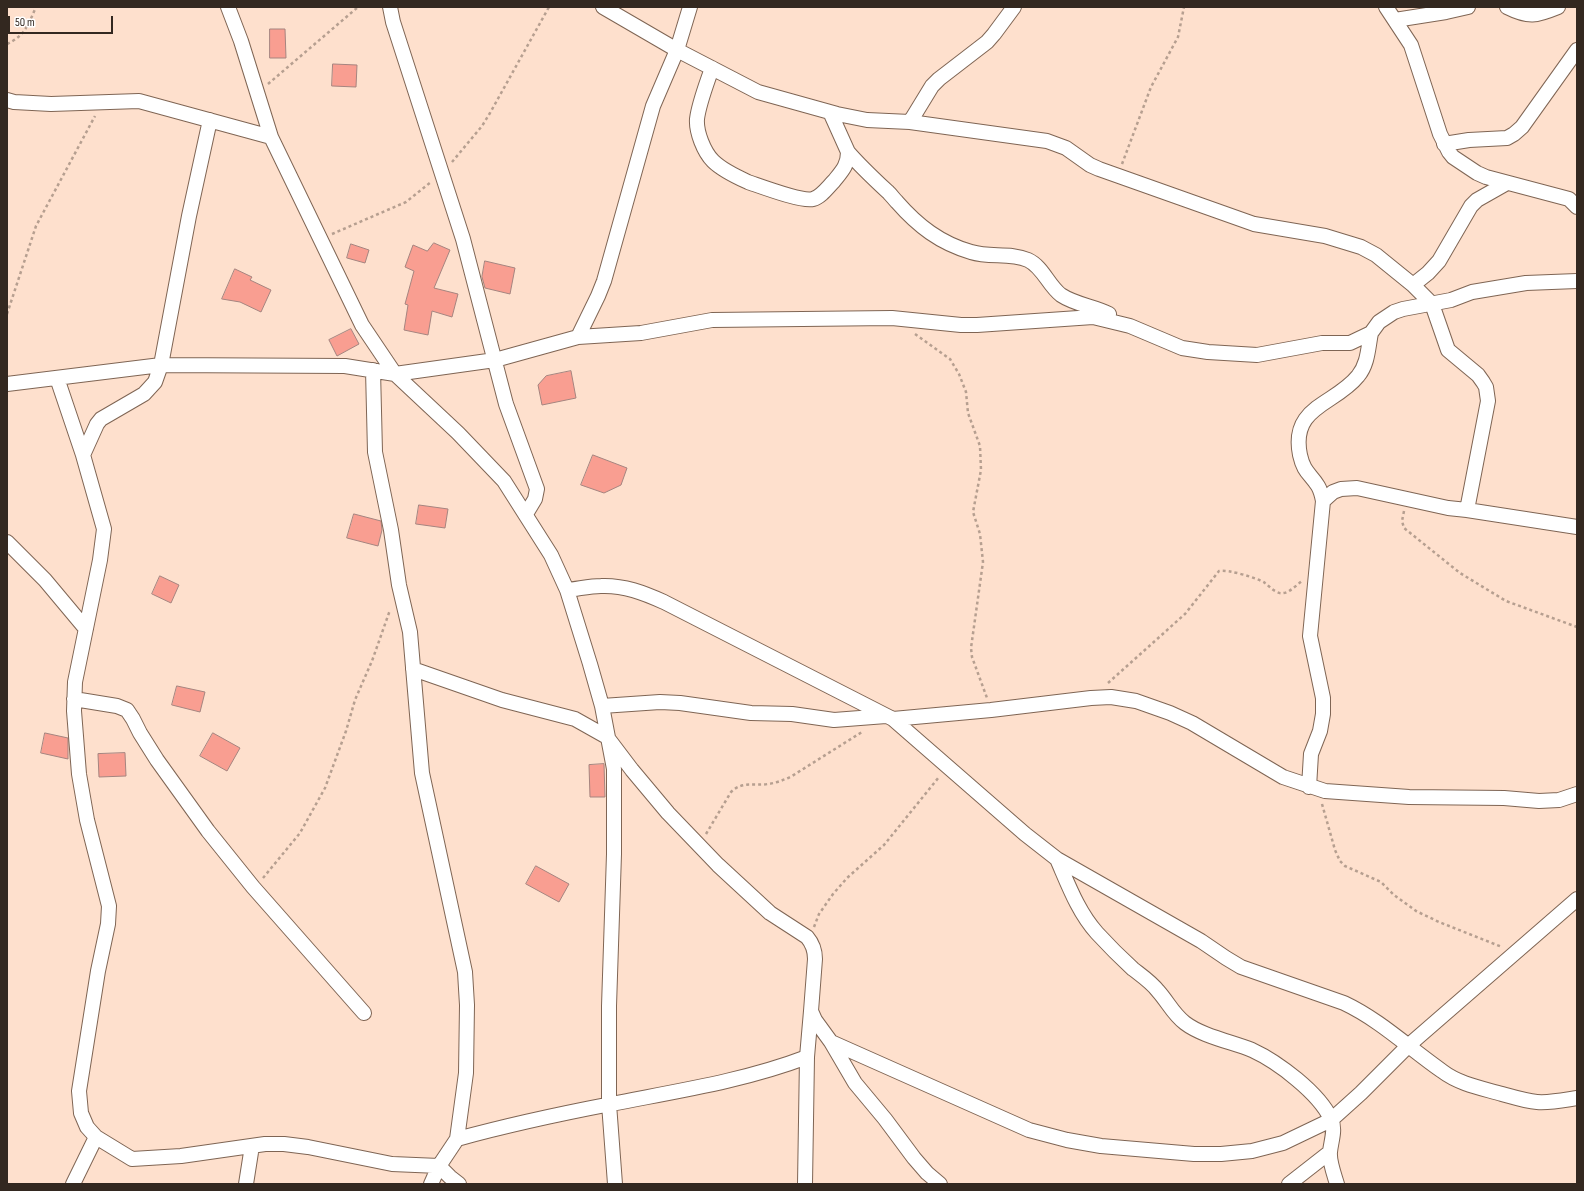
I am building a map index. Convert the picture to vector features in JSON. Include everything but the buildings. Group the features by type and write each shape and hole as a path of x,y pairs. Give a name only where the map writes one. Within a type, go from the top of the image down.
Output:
{"street":[{"path":"228,7 271,137 362,325 395,374 458,433 504,481 526,514 556,565 567,590 602,706 614,769 614,854 609,1104 615,1184"},
{"path":"390,7 393,22 471,265 506,404 537,489 535,499 526,514"},
{"path":"603,7 677,50 758,92 830,112 867,120 910,122 1047,141 1066,148 1090,165 1254,224 1325,236 1361,247 1376,255 1413,285 1432,304 1448,350 1478,375 1487,392 1488,401 1468,510"},
{"path":"578,337 604,281 653,106 677,50 690,7"},
{"path":"910,122 932,86 987,42 1014,7"},
{"path":"1386,7 1411,46 1444,144 1453,157 1477,173 1507,183 1569,199 1577,205"},
{"path":"1395,20 1468,7"},
{"path":"1507,7 1520,14 1534,15 1558,7"},
{"path":"1444,144 1469,140 1507,138 1514,134 1522,127 1577,50"},
{"path":"712,68 697,117 697,126 698,134 710,157 715,163 735,175 765,188 801,198 814,199 819,196 844,170 848,159 848,152"},
{"path":"7,100 42,104 139,101 271,137"},
{"path":"830,112 848,152 867,173 921,226 936,238 952,246 972,253 1012,255 1029,261 1039,268 1054,289 1062,295 1108,313 1116,322"},
{"path":"83,455 97,424 101,419 147,391 155,382 161,365 189,216 210,120"},
{"path":"1413,285 1428,273 1439,261 1471,206 1477,200 1507,183"},
{"path":"1313,788 1311,754 1320,731 1323,714 1323,698 1310,636 1323,501 1319,488 1305,471 1300,455 1299,441 1304,421 1311,412 1340,393 1357,377 1366,360 1371,333 1379,322 1394,312 1451,300 1472,292 1526,283 1577,281"},
{"path":"7,384 161,365 345,366 395,374 495,360 578,337 641,334 712,320 892,318 960,325 977,325 1089,317 1130,326 1182,348 1208,352 1257,355 1322,343 1350,343 1371,333"},
{"path":"373,370 374,452 391,530 399,585 410,632 422,773 465,972 467,1005 466,1073 457,1139 439,1166 431,1184"},
{"path":"56,378 83,455 101,517 104,533 100,560 75,682 74,699 79,774 87,820 109,906 108,924 98,971 79,1091 81,1113 87,1126 96,1137 132,1159 181,1156 252,1146 284,1144 308,1147 392,1164 439,1166 459,1184"},
{"path":"1323,501 1333,492 1341,489 1357,488 1448,508 1577,527"},
{"path":"7,542 44,580 86,629"},
{"path":"567,590 600,586 617,586 636,590 671,606 889,717 1056,859 1201,941 1241,967 1344,1003 1357,1009 1409,1045 1443,1072 1467,1084 1532,1101 1552,1102 1577,1098"},
{"path":"413,669 502,700 575,719 607,736 632,770 668,813 700,846 762,906 807,937 812,943 815,951 815,959 807,1057 805,1184"},
{"path":"602,706 660,702 680,703 751,713 800,714 834,720 992,710 1111,697 1136,701 1170,713 1192,723 1283,778 1325,791 1409,797 1504,798 1539,801 1559,800 1577,794"},
{"path":"74,699 117,706 127,710 134,719 140,733 157,760 208,831 253,887 364,1012"},
{"path":"1056,859 1085,918 1097,933 1132,968 1158,991 1178,1018 1186,1024 1199,1030 1253,1051 1286,1071 1310,1091 1332,1120 1333,1133 1330,1152 1337,1184"},
{"path":"831,1042 1029,1130 1067,1140 1101,1146 1194,1154 1221,1154 1252,1151 1283,1143 1332,1120 1409,1045 1577,899"},
{"path":"811,1011 815,1020 831,1042 855,1083 923,1168 940,1184"},
{"path":"457,1139 490,1130 609,1104 714,1085 781,1067 807,1057"},
{"path":"73,1184 96,1137"},
{"path":"246,1184 252,1146"},
{"path":"1289,1184 1330,1152"}],"path":[{"path":"7,44 18,38 27,28 36,7"},
{"path":"257,93 358,7"},
{"path":"320,239 406,202 441,173 470,141 488,117 549,7"},
{"path":"1118,175 1151,87 1178,37 1184,7"},
{"path":"7,314 36,226 102,103"},
{"path":"911,331 950,359 959,374 966,392 968,413 980,446 981,470 973,512 980,534 983,562 971,648 974,662 992,710"},
{"path":"1406,499 1402,521 1404,528 1409,534 1460,573 1506,601 1577,627"},
{"path":"1091,698 1185,614 1219,571 1228,571 1258,580 1280,594 1286,593 1317,566"},
{"path":"253,887 270,871 300,833 325,788 355,700 372,661 392,606"},
{"path":"700,846 731,792 736,787 747,784 768,784 780,782 864,731"},
{"path":"812,943 814,927 819,914 833,894 847,878 884,845 947,767"},
{"path":"1313,788 1335,850 1340,861 1346,866 1381,882 1394,895 1416,911 1439,922 1515,952"}]}
